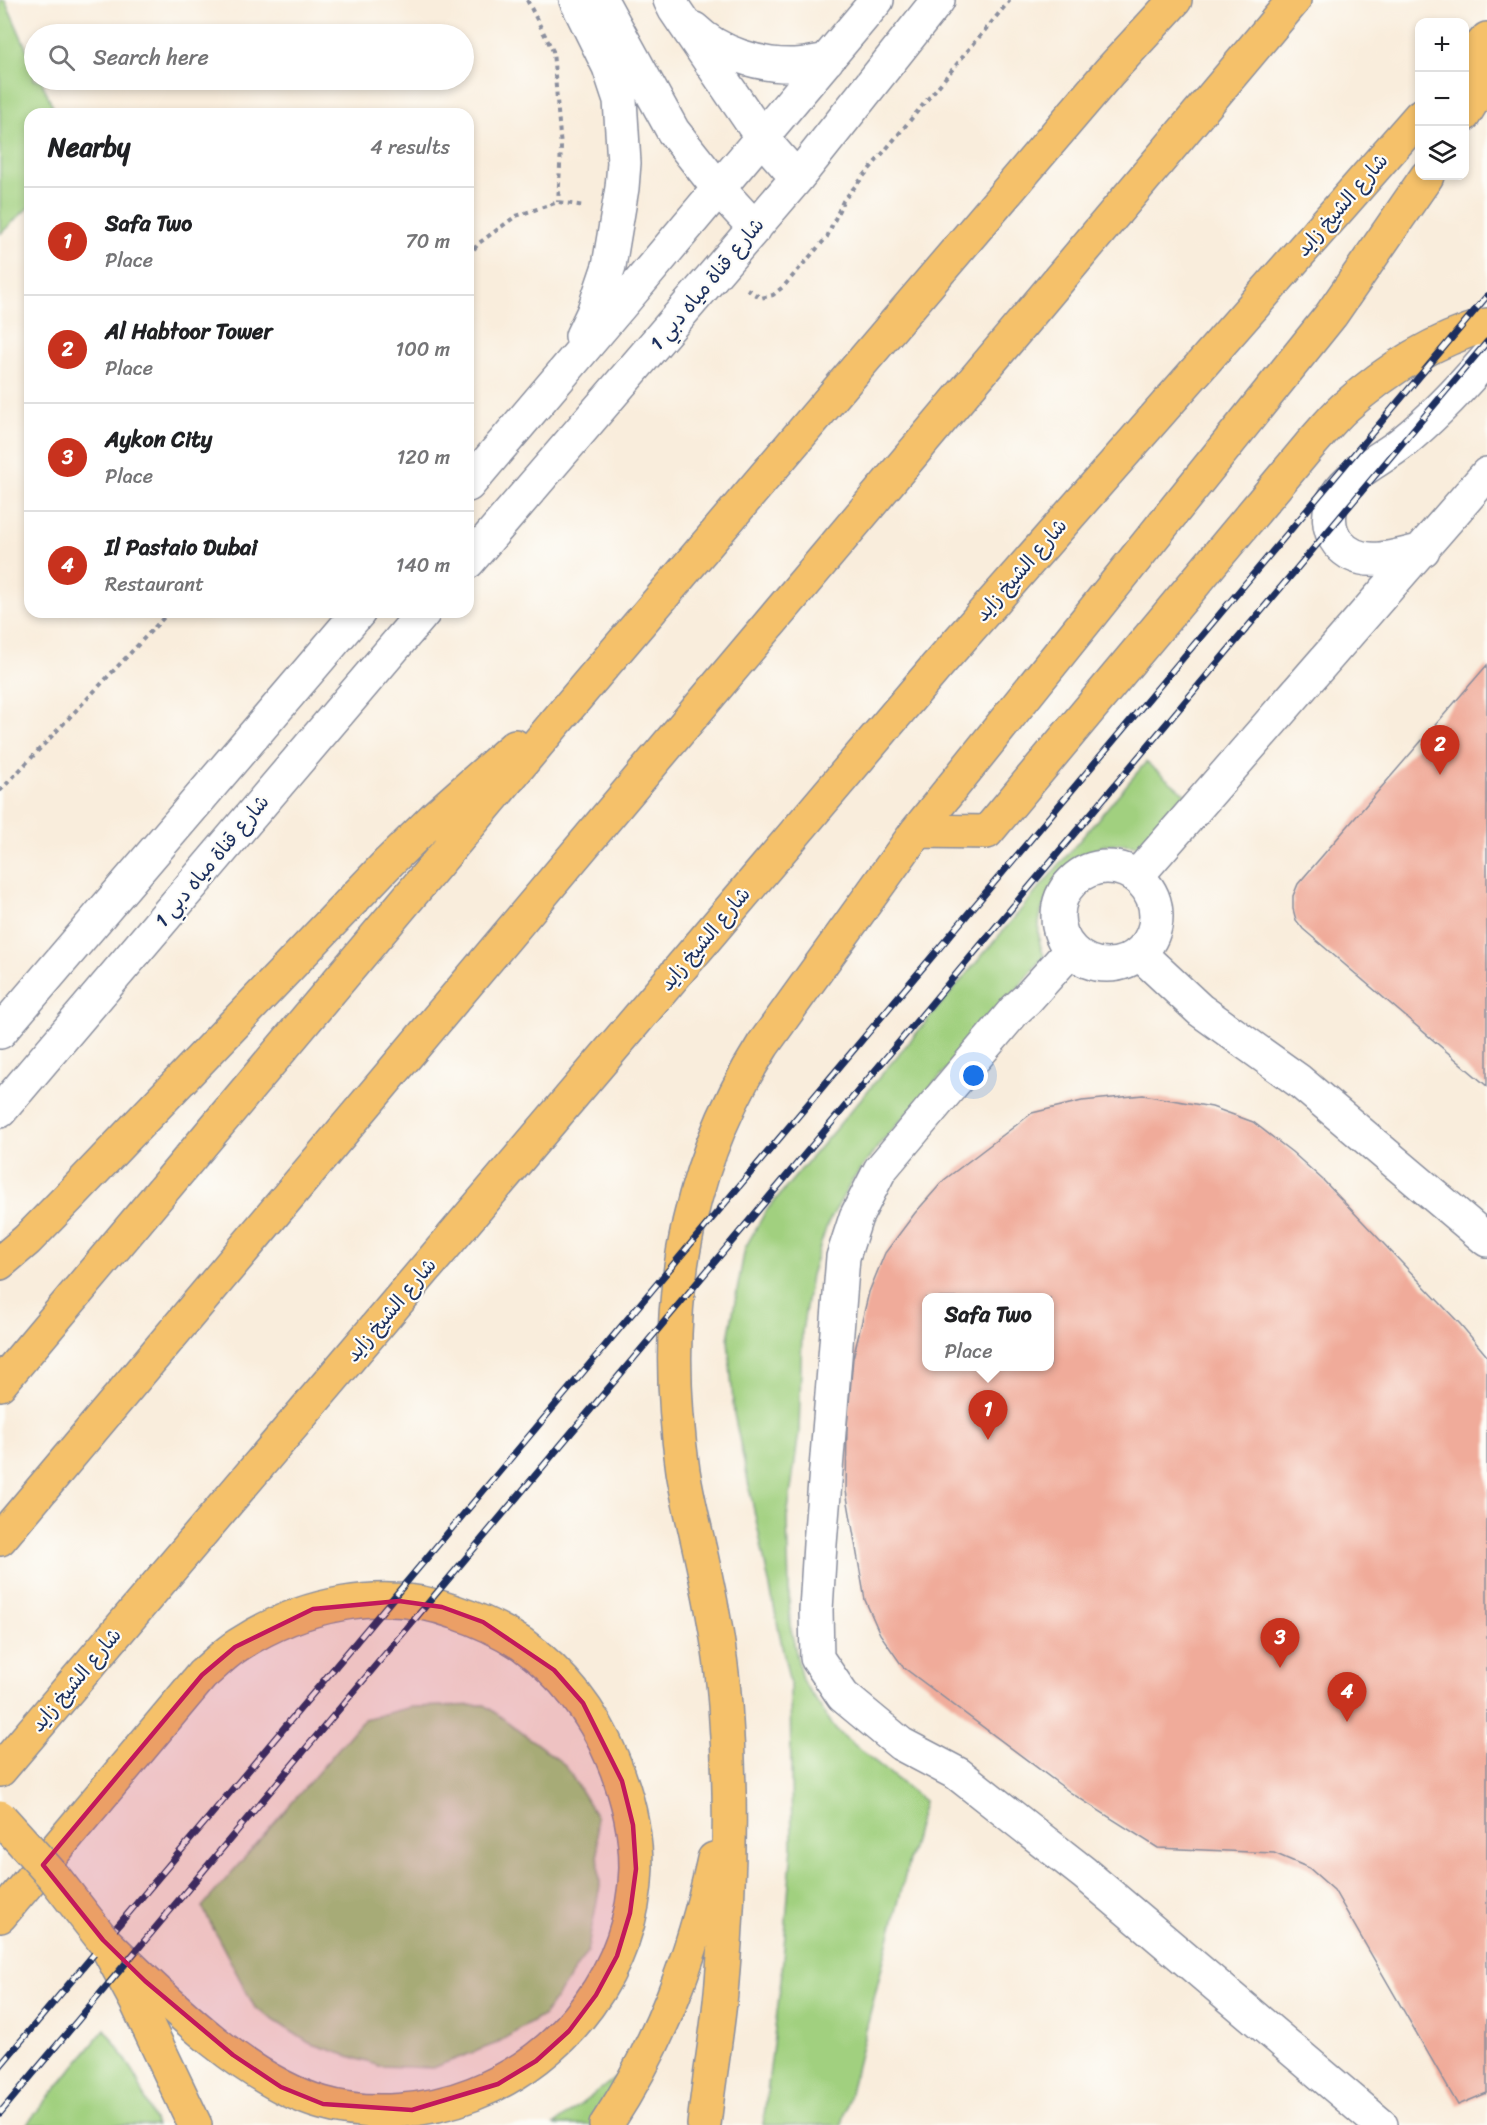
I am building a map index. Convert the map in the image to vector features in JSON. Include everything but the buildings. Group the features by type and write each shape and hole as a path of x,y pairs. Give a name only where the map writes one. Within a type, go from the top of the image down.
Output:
{"main road":[{"path":"0,1384 587,685 1109,72 1175,0"},
{"path":"0,1539 1294,0"},
{"path":"1469,59 1487,39"},
{"path":"1469,107 1487,77"},
{"name":"شارع الشيخ زايد","path":"0,1770 936,667 1415,121"},
{"path":"704,2125 722,1981 728,1850 728,1768 725,1705 718,1642 684,1473 677,1418 674,1364 676,1309 682,1255 690,1215 707,1157 743,1076 917,831 1331,315 1423,180"},
{"path":"917,831 987,832 1294,464 1344,408 1382,377 1425,350 1487,325"},
{"path":"0,1263 27,1240 69,1197 389,862 486,771 587,685"},
{"path":"0,1818 54,1877 104,1940 188,2020 233,2055 281,2087 323,2104 367,2110 412,2110 456,2101 498,2084 536,2061 569,2031 602,1986 617,1956 630,1913 636,1869 633,1825 622,1781 605,1740 588,1712 561,1678 520,1643 483,1622 442,1607 399,1601 356,1601 313,1609 273,1625 235,1647 202,1675 0,1916"},
{"path":"606,2125 632,2086 662,2026 688,1955 706,1894 719,1831 728,1768"},
{"path":"104,1940 141,2011 195,2125"}],"street":[{"path":"565,372 593,313 609,266 624,163 620,100 609,67 576,0"},
{"path":"601,0 672,131 718,188 755,228"},
{"path":"474,478 877,0"},
{"name":"شارع قناة مياه دبي 1","path":"474,555 797,178 938,0"},
{"path":"673,5 698,33 728,51 760,62 793,65 827,60"},
{"path":"673,5 762,138 797,178"},
{"path":"1423,550 1378,560 1363,559 1348,553 1337,542 1330,528 1329,512 1335,497 1345,484 1373,461 1389,453 1432,417 1487,358"},
{"path":"1137,876 1487,474"},
{"path":"0,1032 354,618"},
{"name":"شارع قناة مياه دبي 1","path":"0,1111 419,618"},
{"path":"1106,867 1122,869 1137,876 1155,900 1156,929 1150,943 1140,954 1123,964 1105,966 1086,961 1071,950 1062,937 1058,921 1059,905 1065,890 1076,878 1090,870 1106,867"},
{"path":"1071,950 1015,1010 880,1170 856,1217 843,1257 820,1544 816,1610 817,1658 843,1696 901,1744 958,1774 1084,1873 1381,2125"},
{"path":"1140,954 1200,1010 1299,1081 1487,1240"}],"path":[{"path":"527,0 553,51 561,148 558,202"},
{"path":"745,288 761,298 773,295 784,286 827,237 843,201 1010,0"},
{"path":"474,249 516,216 558,202 618,212"},
{"path":"0,791 163,618"}],"highlighted area":[{"path":"399,1601 442,1607 483,1622 554,1670 583,1703 622,1781 633,1825 636,1869 630,1913 617,1956 596,1995 569,2031 536,2061 498,2084 412,2110 323,2104 281,2087 233,2055 145,1981 103,1940 43,1865 202,1675 235,1647 313,1609"}],"green space":[{"path":"0,0 5,0 24,43 24,90 45,90 53,108 24,108 24,212 0,234"},
{"path":"1146,762 1190,798 1147,847 1121,844 1103,846 1076,863 1055,885 1047,898 1039,926 1044,956 1005,1004 879,1145 852,1181 827,1225 811,1275 802,1332 799,1432 787,1518 790,1625 802,1680 836,1730 924,1801 842,2125 763,2125 782,1972 792,1846 790,1684 734,1414 728,1339 745,1248 766,1211"},
{"path":"485,1705 565,1765 596,1816 600,1886 587,1952 544,2015 495,2044 432,2068 379,2066 309,2043 255,2008 202,1907 364,1719 411,1707"},
{"path":"105,2029 134,2072 156,2125 26,2125"},
{"path":"623,2072 591,2125 553,2125 555,2124"}],"railway":[{"path":"0,2066 1487,296"},
{"path":"0,2113 1487,342"}],"place":[{"name":"Al Habtoor Tower","path":"1440,775"},
{"name":"Safa Two","path":"988,1440"},
{"name":"Aykon City","path":"1280,1668"},
{"name":"Il Pastaio Dubai","path":"1347,1722"}]}
